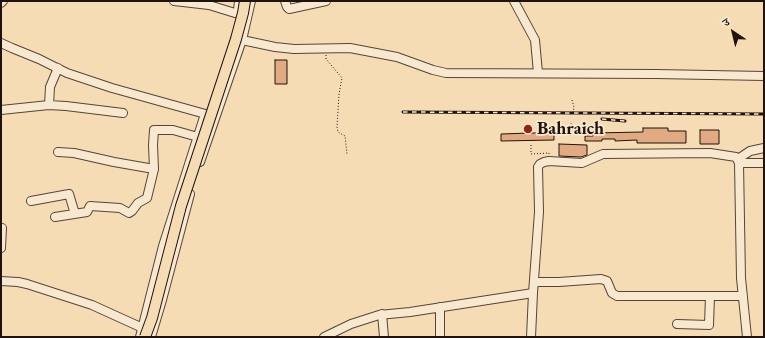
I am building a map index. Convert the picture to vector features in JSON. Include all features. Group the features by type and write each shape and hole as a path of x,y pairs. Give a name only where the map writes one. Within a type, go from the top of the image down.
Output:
{"main road":[{"path":"148,334 181,206 236,39 243,12 244,1"}],"street":[{"path":"174,1 209,5 235,13 238,10 239,1"},
{"path":"140,337 148,334 162,300 187,202 242,40 251,1"},
{"path":"285,1 289,9 326,1"},
{"path":"514,1 535,40 538,73"},
{"path":"242,40 275,47 294,49 350,48 397,57 439,72 764,76"},
{"path":"1,43 39,58 67,73 112,88 215,117"},
{"path":"49,105 50,87 58,68"},
{"path":"1,110 49,105 122,113"},
{"path":"148,334 163,246 205,114"},
{"path":"55,217 88,212 90,206 120,208 129,213 138,203 147,198 154,169 154,130 179,131 198,137"},
{"path":"739,160 750,152 764,148"},
{"path":"58,152 74,153 154,169"},
{"path":"531,337 539,212 538,167 544,162 582,163 603,154 710,153 736,157 739,160 764,163"},
{"path":"739,160 741,278 747,337"},
{"path":"31,201 69,194 75,214"},
{"path":"1,248 2,228"},
{"path":"534,282 601,279 607,281 612,293 617,296 743,296"},
{"path":"1,281 22,283 92,305 148,334"},
{"path":"324,337 351,324 382,314 533,294"},
{"path":"677,324 709,325 710,296"},
{"path":"440,307 440,337"},
{"path":"382,314 384,337"}],"path":[{"path":"327,48 326,60 342,78 339,94 337,127 338,132 344,136 347,154"},
{"path":"572,100 574,107 573,112"},
{"path":"570,136 572,123"},
{"path":"531,145 531,154 549,153 549,161"}],"building":[{"path":"275,60 287,60 287,84 275,84"},
{"path":"643,128 668,128 668,131 686,131 686,143 637,143 637,140 615,141 615,139 585,141 585,136 593,136 593,133 643,132"},
{"path":"700,130 719,130 719,144 700,144"},
{"name":"Bahraich","path":"554,133 554,140 501,141 501,134"},
{"path":"559,144 587,145 587,155 581,157 559,156"}],"railway":[{"path":"403,112 764,114"},
{"path":"602,119 625,121"}],"place":[{"name":"Bahraich","path":"528,129"}]}
